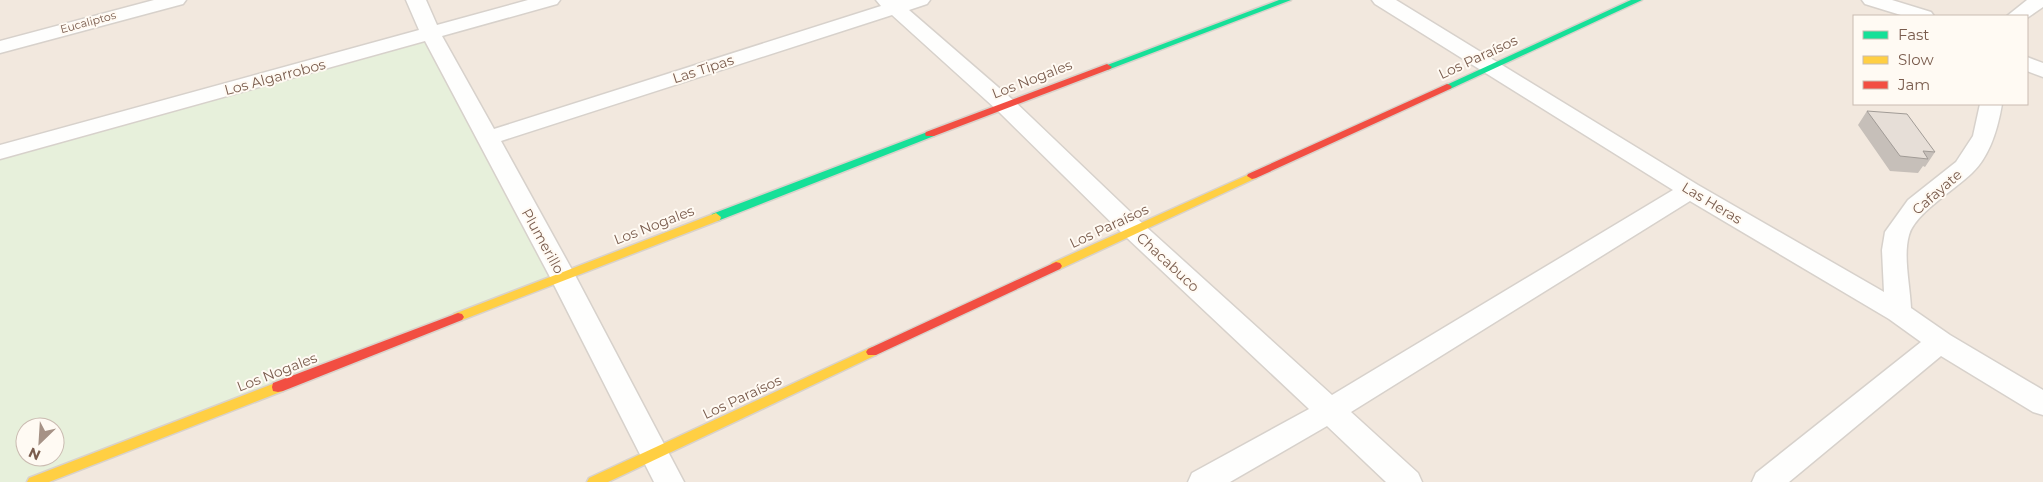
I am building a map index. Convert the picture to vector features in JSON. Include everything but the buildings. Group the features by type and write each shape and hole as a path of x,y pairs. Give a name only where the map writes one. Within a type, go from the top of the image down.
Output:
{"street":[{"name":"Eucaliptos","path":"0,47 92,14 176,0"},
{"name":"Plumerillo","path":"416,0 431,34 563,277 669,482"},
{"name":"Los Algarrobos","path":"0,152 550,0"},
{"name":"Las Tipas","path":"487,138 891,4 920,0"},
{"name":"Los Nogales","path":"34,482 1005,104 1287,0"},
{"name":"Las Heras","path":"1382,0 1690,190 1898,312 1940,342 2043,404"},
{"name":"Los Paraísos","path":"594,482 1134,230 1638,0"},
{"path":"1872,0 1921,15"},
{"path":"2018,15 2040,0"},
{"name":"Chacabuco","path":"891,4 1005,104 1134,230 1407,482"},
{"path":"2028,64 2043,71"},
{"name":"Cafayate","path":"1898,312 1895,250 1897,232 1917,206 1965,167 1984,136 1991,105"},
{"path":"1203,482 1330,411 1690,190"},
{"path":"1767,482 1940,342"}],"shaded area":[{"path":"0,0 2043,0 2043,482 0,482"}],"green space":[{"path":"431,34 563,277 34,482 0,482 0,152"}],"traffic: fast":[{"path":"1107,67 1287,0"},
{"path":"1447,87 1638,0"},
{"path":"716,217 930,134"}],"traffic: slow":[{"path":"1056,266 1252,176"},
{"path":"458,317 716,217"},
{"path":"594,482 872,352"},
{"path":"34,482 278,387"}],"traffic: jam":[{"path":"930,134 1107,67"},
{"path":"1252,176 1447,87"},
{"path":"872,352 1056,266"},
{"path":"278,387 458,317"}]}
